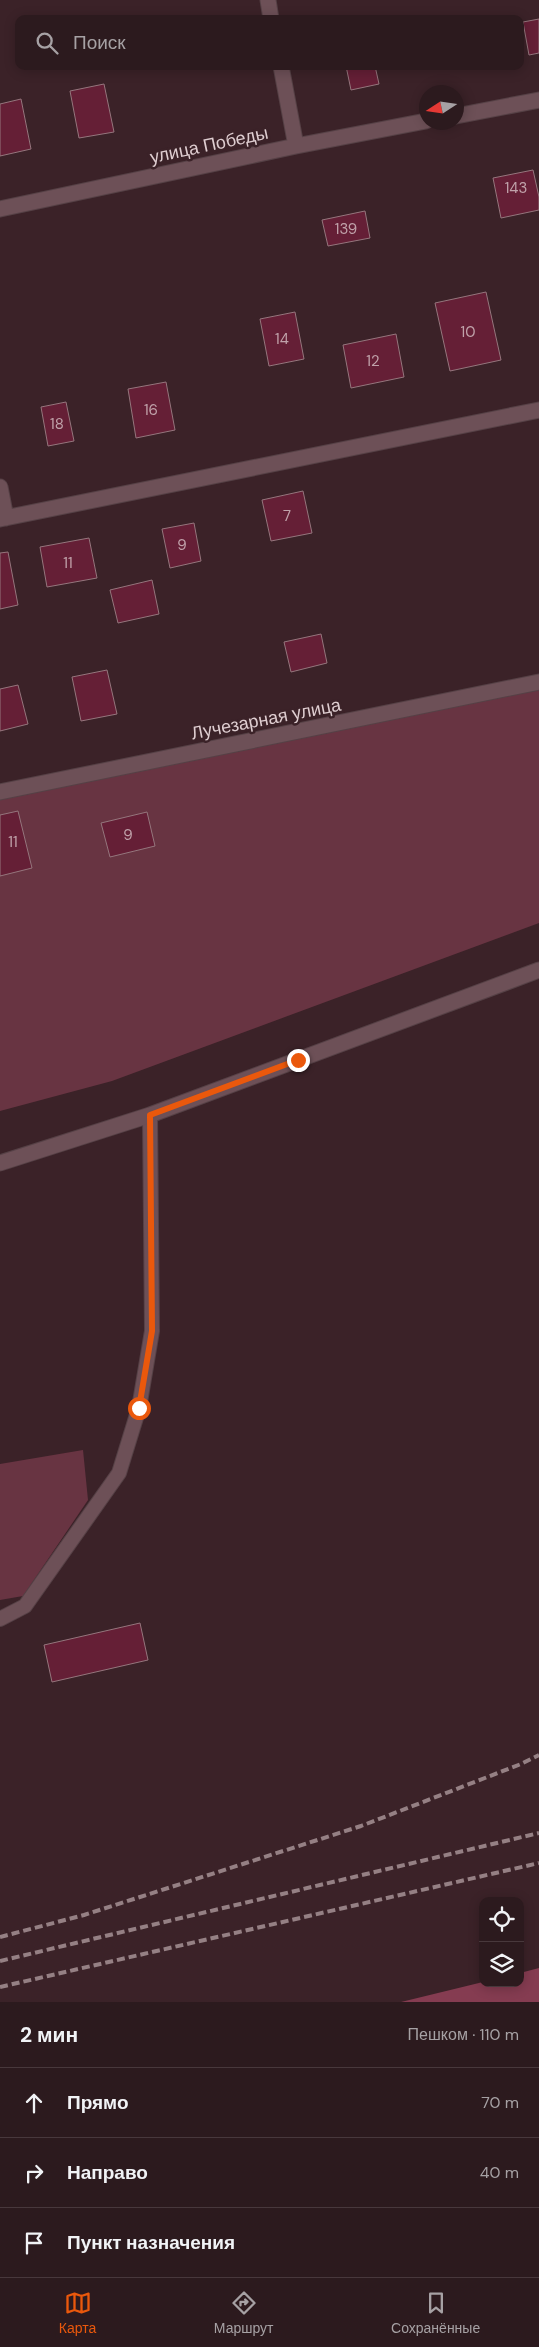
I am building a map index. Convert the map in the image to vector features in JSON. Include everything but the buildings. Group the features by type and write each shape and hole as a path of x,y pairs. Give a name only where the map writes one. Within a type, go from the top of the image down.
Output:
{"street":[{"path":"268,0 270,15"},
{"path":"282,70 296,146"},
{"path":"464,114 539,100"},
{"name":"улица Победы","path":"0,209 296,146 419,123"},
{"path":"0,487 3,518 539,410"},
{"name":"Лучезарная улица","path":"0,792 539,682"},
{"path":"0,1163 150,1115 539,970"}],"lane":[{"path":"0,1619 25,1606 120,1472 137,1417 152,1331 150,1115"}],"shaded area":[{"path":"539,683 539,923 112,1081 0,1111 0,795"},
{"path":"83,1450 88,1500 23,1596 0,1600 0,1464"},
{"path":"539,1968 539,2002 401,2002 479,1983 479,1987 524,1987 524,1972"}],"railway":[{"path":"0,1937 84,1915 361,1826 521,1764 539,1755"},
{"path":"0,1961 539,1833"},
{"path":"0,1987 539,1863"}],"route":[{"path":"139,1408 152,1331 150,1115 298,1060"}]}
